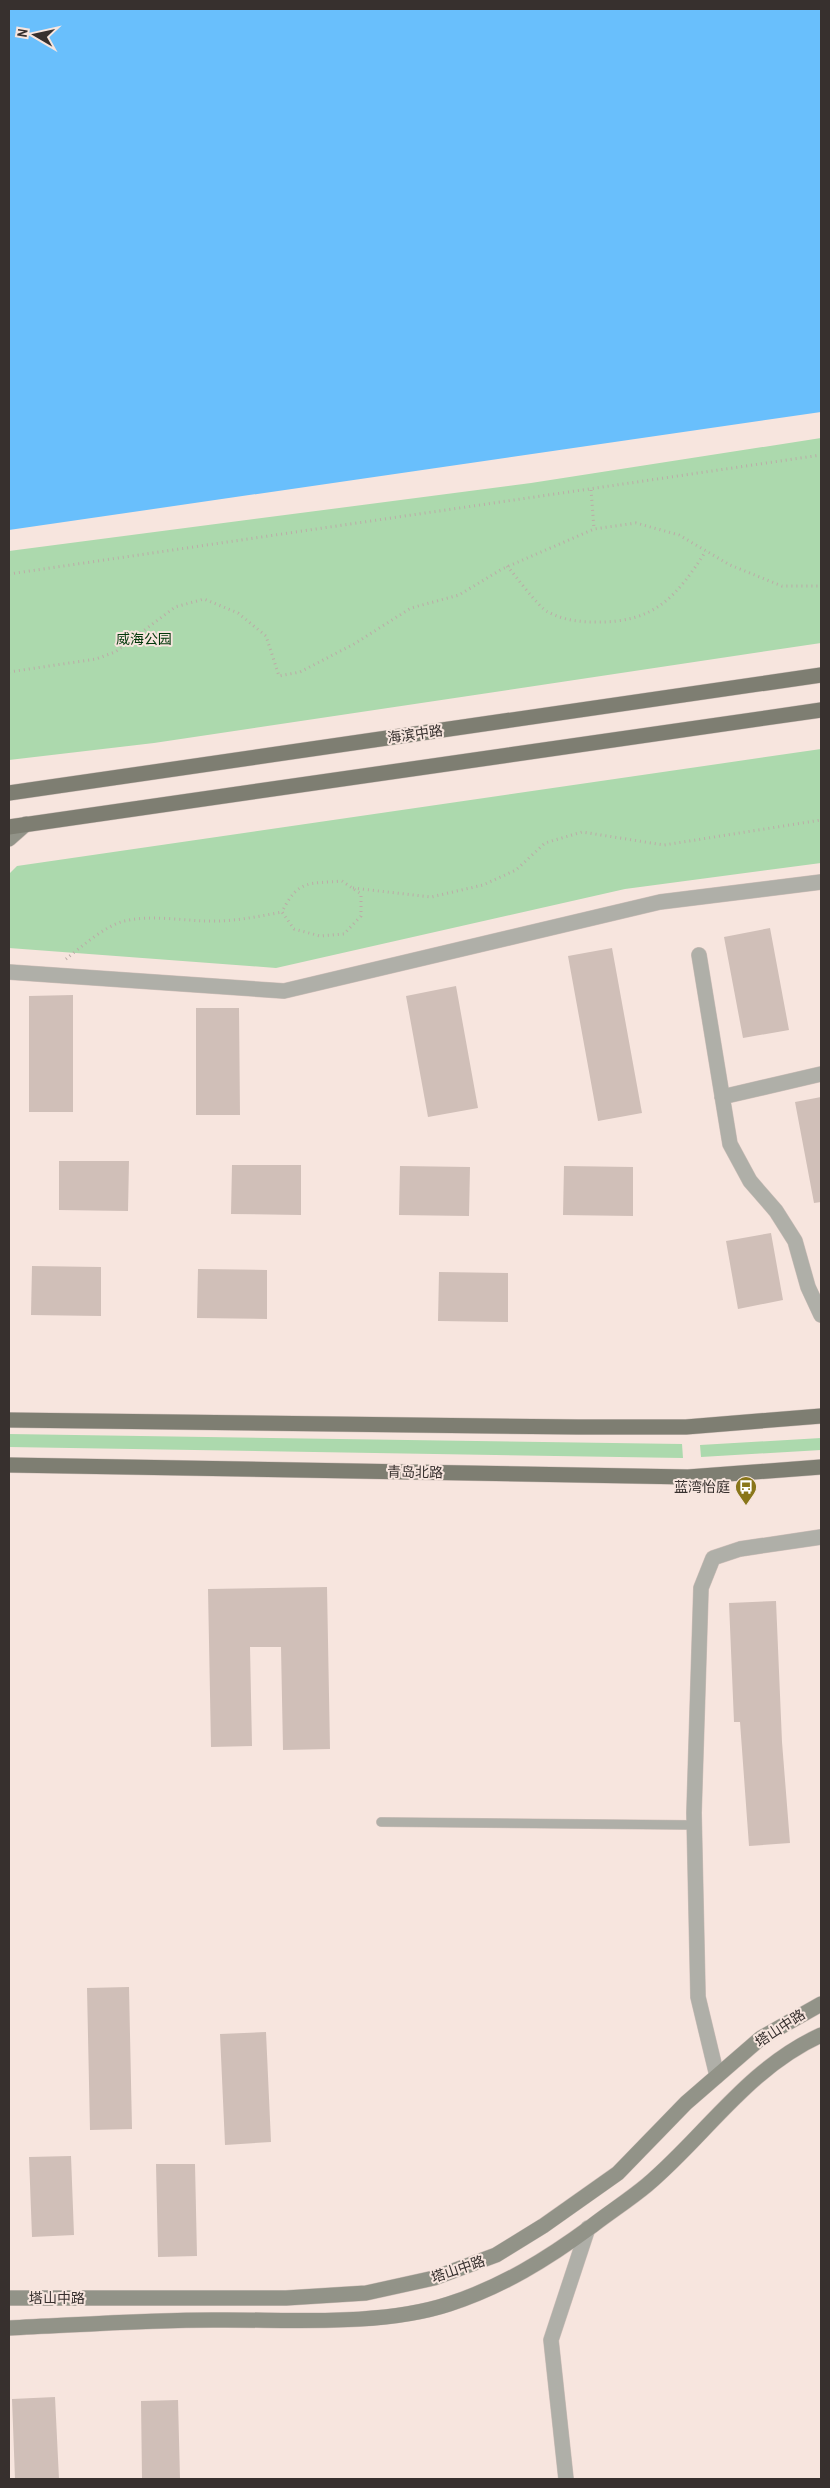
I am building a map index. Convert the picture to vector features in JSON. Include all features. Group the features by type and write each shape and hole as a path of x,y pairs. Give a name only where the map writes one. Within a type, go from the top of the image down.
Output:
{"main road":[{"name":"海滨中路","path":"9,793 821,674"},
{"path":"9,827 821,710"},
{"path":"9,839 26,824"},
{"path":"9,1420 686,1427 821,1416"},
{"name":"青岛北路","path":"9,1465 688,1477 821,1467"},
{"name":"塔山中路","path":"9,2298 286,2298 366,2293 434,2278 496,2255 543,2226 618,2173 686,2103 761,2038 821,2004"},
{"name":"塔山中路","path":"9,2328 193,2320 354,2319 398,2315 447,2305 500,2284 542,2261 588,2228 647,2185 776,2060 821,2035"}],"street":[{"path":"9,972 284,992 660,902 821,882"},
{"path":"699,955 730,1144 750,1181 776,1211 795,1241 808,1287 821,1315"},
{"path":"722,1097 821,1074"},
{"path":"717,2076 698,1997 694,1825 701,1588 713,1558 740,1549 821,1537"},
{"path":"566,2479 551,2340 588,2228"}],"lane":[{"path":"381,1822 694,1825"}],"path":[{"path":"9,574 821,455"},
{"path":"591,490 594,529"},
{"path":"9,672 96,659 114,652 175,607 204,599 238,612 266,636 279,676 300,672 354,644 411,608 459,595 508,566 594,529 636,523 679,535 730,565 782,586 821,586"},
{"path":"508,566 546,611 575,622 620,622 657,609 684,585 706,551"},
{"path":"352,888 431,897 483,885 516,870 545,843 582,832 664,845 821,820"},
{"path":"342,881 361,894 361,916 344,934 320,936 294,928 282,912 290,896 305,884 342,881"},
{"path":"45,974 97,936 123,921 164,918 207,921 242,920 282,912"}],"green space":[{"name":"威海公园","path":"821,438 821,643 154,743 9,760 9,551 531,483"},
{"path":"821,749 821,863 625,889 276,968 9,948 9,874 17,866"},
{"path":"9,1434 682,1444 683,1458 9,1447"},
{"path":"821,1438 821,1450 701,1457 700,1445"}],"water":[{"path":"9,9 821,9 821,412 9,530"}],"building":[{"path":"770,928 789,1030 743,1038 724,937"},
{"path":"612,948 642,1113 598,1121 568,956"},
{"path":"456,986 478,1108 428,1117 406,996"},
{"path":"73,995 73,1112 29,1112 29,996"},
{"path":"196,1008 239,1008 240,1115 196,1115"},
{"path":"821,1097 821,1202 814,1203 795,1102"},
{"path":"59,1161 129,1161 128,1211 59,1210"},
{"path":"232,1165 301,1165 301,1215 231,1214"},
{"path":"400,1166 470,1167 469,1216 399,1215"},
{"path":"564,1166 633,1167 633,1216 563,1215"},
{"path":"771,1233 783,1300 738,1309 726,1241"},
{"path":"32,1266 101,1267 101,1316 31,1315"},
{"path":"198,1269 267,1270 267,1319 197,1318"},
{"path":"439,1272 508,1273 508,1322 438,1321"},
{"path":"327,1587 330,1749 283,1750 281,1647 250,1647 252,1746 211,1747 208,1589"},
{"path":"776,1601 782,1742 790,1843 749,1846 740,1722 734,1722 729,1603"},
{"path":"129,1987 132,2129 90,2130 87,1988"},
{"path":"266,2032 271,2142 225,2145 220,2034"},
{"path":"71,2156 74,2235 32,2237 29,2157"},
{"path":"156,2164 195,2164 197,2256 158,2257"},
{"path":"55,2397 59,2479 15,2479 12,2399"},
{"path":"178,2400 180,2479 142,2479 141,2401"}],"place":[{"name":"蓝湾怡庭","path":"746,1506"}]}
